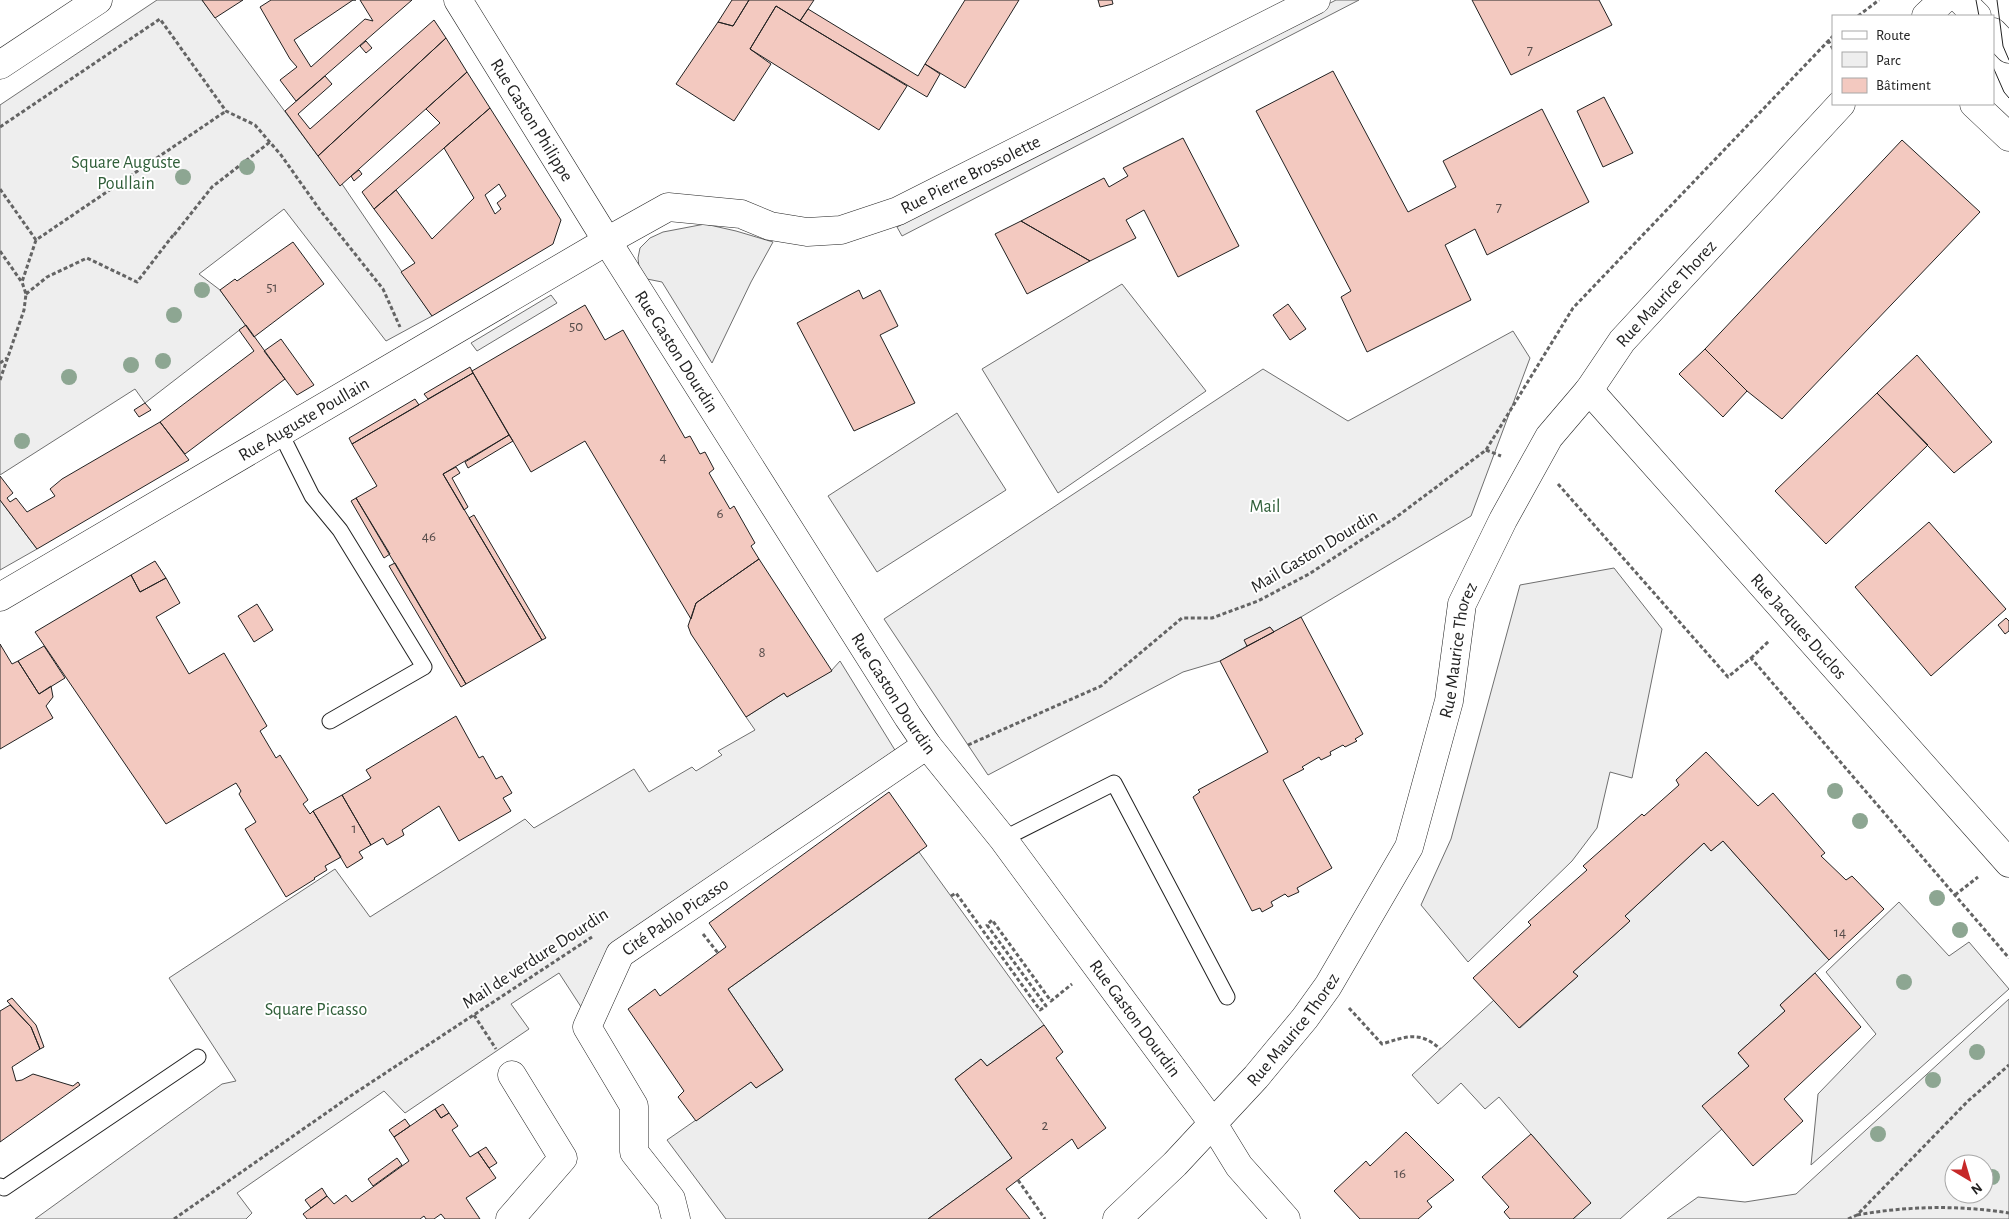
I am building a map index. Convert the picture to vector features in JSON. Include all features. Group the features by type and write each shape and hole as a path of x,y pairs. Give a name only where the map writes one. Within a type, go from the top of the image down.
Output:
{"street":[{"name":"Rue Gaston Philippe","path":"458,0 607,241"},
{"name":"Rue Pierre Brossolette","path":"607,241 668,208 740,214 770,226 807,232 841,230 898,211 1316,0"},
{"path":"1927,15 1943,0"},
{"path":"1961,0 1976,15"},
{"path":"3,57 91,2"},
{"path":"1994,33 2009,49"},
{"name":"Rue Maurice Thorez","path":"1117,1219 1175,1164 1212,1122 1256,1077 1328,986 1409,847 1450,701 1462,604 1502,520 1549,437 1589,390 1622,341 1840,105"},
{"path":"1975,105 2009,137"},
{"name":"Rue Auguste Poullain","path":"0,597 607,241"},
{"name":"Rue Gaston Dourdin","path":"607,241 927,745 1003,839 1212,1122 1239,1166 1286,1219"},
{"name":"Rue Jacques Duclos","path":"1589,390 2009,863"},
{"name":"Cité Pablo Picasso","path":"676,1219 670,1198 634,1152 634,1106 587,1027 620,954 927,745"},
{"path":"510,1219 563,1158 512,1075"}],"lane":[{"path":"280,432 312,496 340,530 424,667 330,721"},
{"path":"1003,839 1114,783 1227,997"},
{"path":"0,1186 4,1188 198,1057"}],"path":[{"path":"1859,15 1879,0"},
{"path":"0,127 160,19 226,111 255,125 384,289 402,332 416,353"},
{"path":"1832,37 1828,40 1832,47"},
{"name":"Mail Gaston Dourdin","path":"967,745 1101,686 1182,618 1212,618 1258,601 1309,574 1395,518 1486,450 1573,308 1828,40"},
{"path":"22,282 36,240 226,111"},
{"path":"26,294 47,277 87,258 137,282 212,187 270,142"},
{"path":"0,189 36,240"},
{"path":"0,251 22,282 26,294 24,310 0,380"},
{"path":"0,363 8,358"},
{"path":"1533,468 1552,478 1728,677 1751,658 2009,958"},
{"path":"951,896 956,892 1040,1010 1046,1006 987,924 992,920 1051,1001 1095,964"},
{"name":"Mail de verdure Dourdin","path":"174,1219 352,1096 597,933"},
{"path":"1352,1011 1382,1044 1414,1036 1430,1040 1440,1049"},
{"path":"474,1014 512,1075"},
{"path":"1857,1215 1968,1101 2009,1065"},
{"path":"1018,1180 1045,1219"},
{"path":"1848,1219 1857,1215 1891,1209 1964,1208 2009,1214"}],"green space":[{"name":"Square Auguste Poullain","path":"157,0 202,0 318,156 342,184 432,316 386,341 284,209 199,274 220,290 246,325 145,403 135,389 0,475 0,105"},
{"path":"1122,284 1206,391 1058,493 982,369"},
{"name":"Mail","path":"1513,331 1530,358 1471,516 1274,632 1270,627 1245,640 1247,646 1220,661 1183,672 988,775 884,619 1263,369 1348,421"},
{"path":"957,413 1006,490 877,572 828,496"},
{"path":"0,500 37,549 0,570"},
{"name":"Square Picasso","path":"840,661 898,755 614,955 587,1016 559,973 511,1004 529,1029 405,1113 384,1091 237,1193 252,1213 246,1219 35,1219 222,1084 236,1081 169,978 335,869 370,917 525,819 534,828 634,769 649,792 692,767 696,771 722,755 718,751 755,730 746,717 784,693 787,697 831,671"},
{"path":"2009,999 2009,1219 1667,1219 1698,1197 1745,1202 1796,1194"}],"shaded area":[{"path":"1336,0 1359,0 902,236 897,227"},
{"path":"705,224 773,242 751,282 712,363 662,282 647,279 639,267 638,258 640,248 650,238 663,232"},
{"path":"551,295 557,303 477,351 471,343"},
{"path":"1614,568 1662,629 1632,778 1610,772 1597,828 1572,861 1468,962 1421,905 1451,839 1520,585"},
{"path":"1723,841 1829,960 1780,1005 1785,1011 1738,1053 1749,1066 1703,1106 1722,1129 1620,1219 1573,1219 1590,1203 1499,1097 1485,1109 1461,1083 1438,1104 1412,1075 1494,1000 1520,1028 1578,976 1573,972 1630,921 1625,916 1704,843 1711,851"},
{"path":"919,852 1044,1025 987,1066 981,1059 955,1079 1012,1158 928,1219 726,1219 667,1140 751,1082 756,1088 783,1070 728,989"},
{"path":"1899,902 1949,956 1969,942 2009,989 1811,1165 1818,1094 1876,1034 1826,972"}],"building":[{"path":"202,0 243,0 215,18"},
{"path":"271,0 353,0 294,40 311,67 365,19 373,21 360,0 412,0 296,101 280,80 297,67 290,59 260,7"},
{"path":"732,0 749,0 733,26 718,22"},
{"path":"749,0 814,0 800,21 776,6 750,49 771,64 734,121 676,84 718,22 733,26"},
{"path":"965,0 1019,0 965,88 925,64"},
{"path":"1098,0 1112,0 1113,4 1100,7"},
{"path":"1472,0 1599,0 1612,25 1511,75"},
{"path":"776,6 907,86 879,130 750,49"},
{"path":"808,9 918,76 925,64 940,74 927,97 800,21"},
{"path":"434,20 446,38 318,156 285,111 325,76 332,84 298,114 310,129"},
{"path":"446,38 467,72 340,186 318,156"},
{"path":"366,41 372,48 366,53 360,46"},
{"path":"1333,71 1408,212 1456,187 1443,161 1542,109 1589,202 1487,255 1475,229 1445,245 1471,300 1367,352 1341,297 1351,291 1256,111"},
{"path":"467,72 490,108 374,209 362,192 440,123 426,109"},
{"path":"1604,97 1633,153 1603,167 1577,111"},
{"path":"490,108 561,220 553,244 432,316 401,272 415,263 374,209 396,190 432,239 474,198 444,148","holes":["499,184 506,196 497,203 501,209 495,214 485,195"]},
{"path":"1183,138 1239,246 1178,277 1144,210 1126,220 1136,238 1090,261 1021,221 1104,178 1109,187 1128,176 1123,168"},
{"path":"1902,140 1980,212 1782,419 1747,391 1705,349"},
{"path":"359,170 362,174 354,181 351,176"},
{"path":"1021,221 1090,261 1027,294 995,234"},
{"path":"293,242 324,284 254,337 220,290 235,279 237,281"},
{"path":"859,290 863,299 880,290 898,326 880,335 915,403 854,431 797,323"},
{"path":"1288,304 1306,329 1290,340 1273,315"},
{"path":"585,305 605,340 623,330 685,438 690,436 700,454 705,452 714,469 709,473 730,509 734,506 755,543 751,546 759,559 696,603 691,619 585,441 531,472 472,371"},
{"path":"246,325 285,379 185,454 160,422 254,351 239,330"},
{"path":"281,339 314,385 297,395 264,351"},
{"path":"1705,349 1747,391 1723,417 1679,374"},
{"path":"1917,355 1992,442 1954,473 1877,393"},
{"path":"470,367 473,373 428,399 424,394"},
{"path":"473,373 509,435 443,474 542,640 466,684 356,498 377,486 352,444"},
{"path":"1877,393 1928,445 1826,544 1775,491"},
{"path":"415,399 419,405 352,444 349,438"},
{"path":"145,403 151,410 139,417 134,410"},
{"path":"160,422 189,460 37,549 0,500 0,476 13,493 7,498 10,502 16,498 27,512 55,496 50,489 62,479"},
{"path":"509,435 513,441 468,468 465,462"},
{"path":"456,467 460,473 452,478 468,507 464,510 443,474"},
{"path":"356,498 390,554 384,558 351,501"},
{"path":"474,515 546,638 542,640 469,518"},
{"path":"1929,522 2006,609 1931,676 1855,587"},
{"path":"759,559 832,671 787,697 784,693 746,717 691,634 688,626 696,603"},
{"path":"155,561 166,578 140,592 131,575"},
{"path":"395,563 466,684 461,687 389,566"},
{"path":"131,575 140,592 166,578 180,603 156,617 189,674 224,653 267,726 260,731 276,758 280,755 308,800 303,804 310,814 313,811 341,857 325,866 327,870 315,879 286,897 245,829 256,822 239,794 241,791 236,783 166,824 35,632"},
{"path":"257,604 273,630 254,642 238,616"},
{"path":"1301,617 1363,734 1355,739 1357,741 1345,747 1343,745 1330,752 1331,755 1321,760 1319,757 1302,767 1304,769 1283,780 1332,868 1297,888 1299,892 1288,897 1285,894 1271,902 1273,906 1262,912 1260,908 1252,911 1193,797 1200,792 1198,790 1268,752 1220,661"},
{"path":"2006,618 2009,621 2009,631 2005,634 1998,625"},
{"path":"1270,627 1274,632 1247,646 1244,640"},
{"path":"0,644 12,664 18,661 39,694 51,686 53,697 46,706 53,718 0,749"},
{"path":"44,646 65,678 39,694 18,661"},
{"path":"456,716 479,758 483,756 496,779 502,776 512,793 503,798 511,811 459,841 439,806 402,830 404,835 387,845 383,838 371,845 342,795 371,778 366,770"},
{"path":"1706,752 1758,806 1773,793 1825,853 1821,856 1846,880 1852,876 1884,909 1829,960 1723,841 1711,851 1704,843 1625,916 1630,921 1573,972 1578,976 1519,1028 1473,978 1531,925 1528,922 1587,870 1583,866 1642,814 1644,816 1679,785 1676,780"},
{"path":"889,792 927,846 728,989 783,1070 756,1088 751,1082 696,1121 678,1097 684,1091 628,1009 655,989 660,996 726,947 709,923"},
{"path":"342,795 371,845 359,852 363,858 347,868 313,811"},
{"path":"1815,973 1861,1027 1784,1099 1803,1121 1753,1166 1702,1106 1749,1066 1738,1053 1785,1011 1780,1005"},
{"path":"12,998 36,1025 44,1047 40,1049 31,1027 7,1001"},
{"path":"10,1005 31,1027 40,1049 12,1067 16,1081 33,1074 73,1086 78,1082 80,1085 0,1142 0,1011"},
{"path":"1044,1025 1063,1052 1056,1058 1106,1128 1078,1149 1072,1139 1006,1189 1030,1219 928,1219 1012,1158 955,1079 981,1059 987,1066"},
{"path":"443,1104 449,1113 441,1118 435,1109"},
{"path":"435,1109 441,1118 449,1113 458,1126 452,1130 470,1157 478,1152 496,1178 466,1198 480,1219 445,1219 441,1214 434,1219 426,1219 424,1216 420,1219 307,1219 303,1214 327,1196 334,1204 346,1195 352,1202 409,1161 394,1137"},
{"path":"405,1119 410,1126 394,1137 389,1130"},
{"path":"1406,1132 1454,1180 1427,1201 1432,1207 1418,1219 1360,1219 1334,1191 1366,1161 1370,1166"},
{"path":"1531,1134 1591,1203 1573,1219 1510,1219 1504,1212 1509,1207 1482,1177"},
{"path":"486,1147 497,1163 489,1168 478,1152"},
{"path":"397,1158 402,1165 373,1186 368,1179"},
{"path":"322,1188 327,1196 311,1208 305,1200"}],"tram line":[{"path":"1976,0 1979,15"},
{"path":"1997,0 2003,46 2009,60"},
{"path":"1994,69 2004,92 2009,98"}]}
